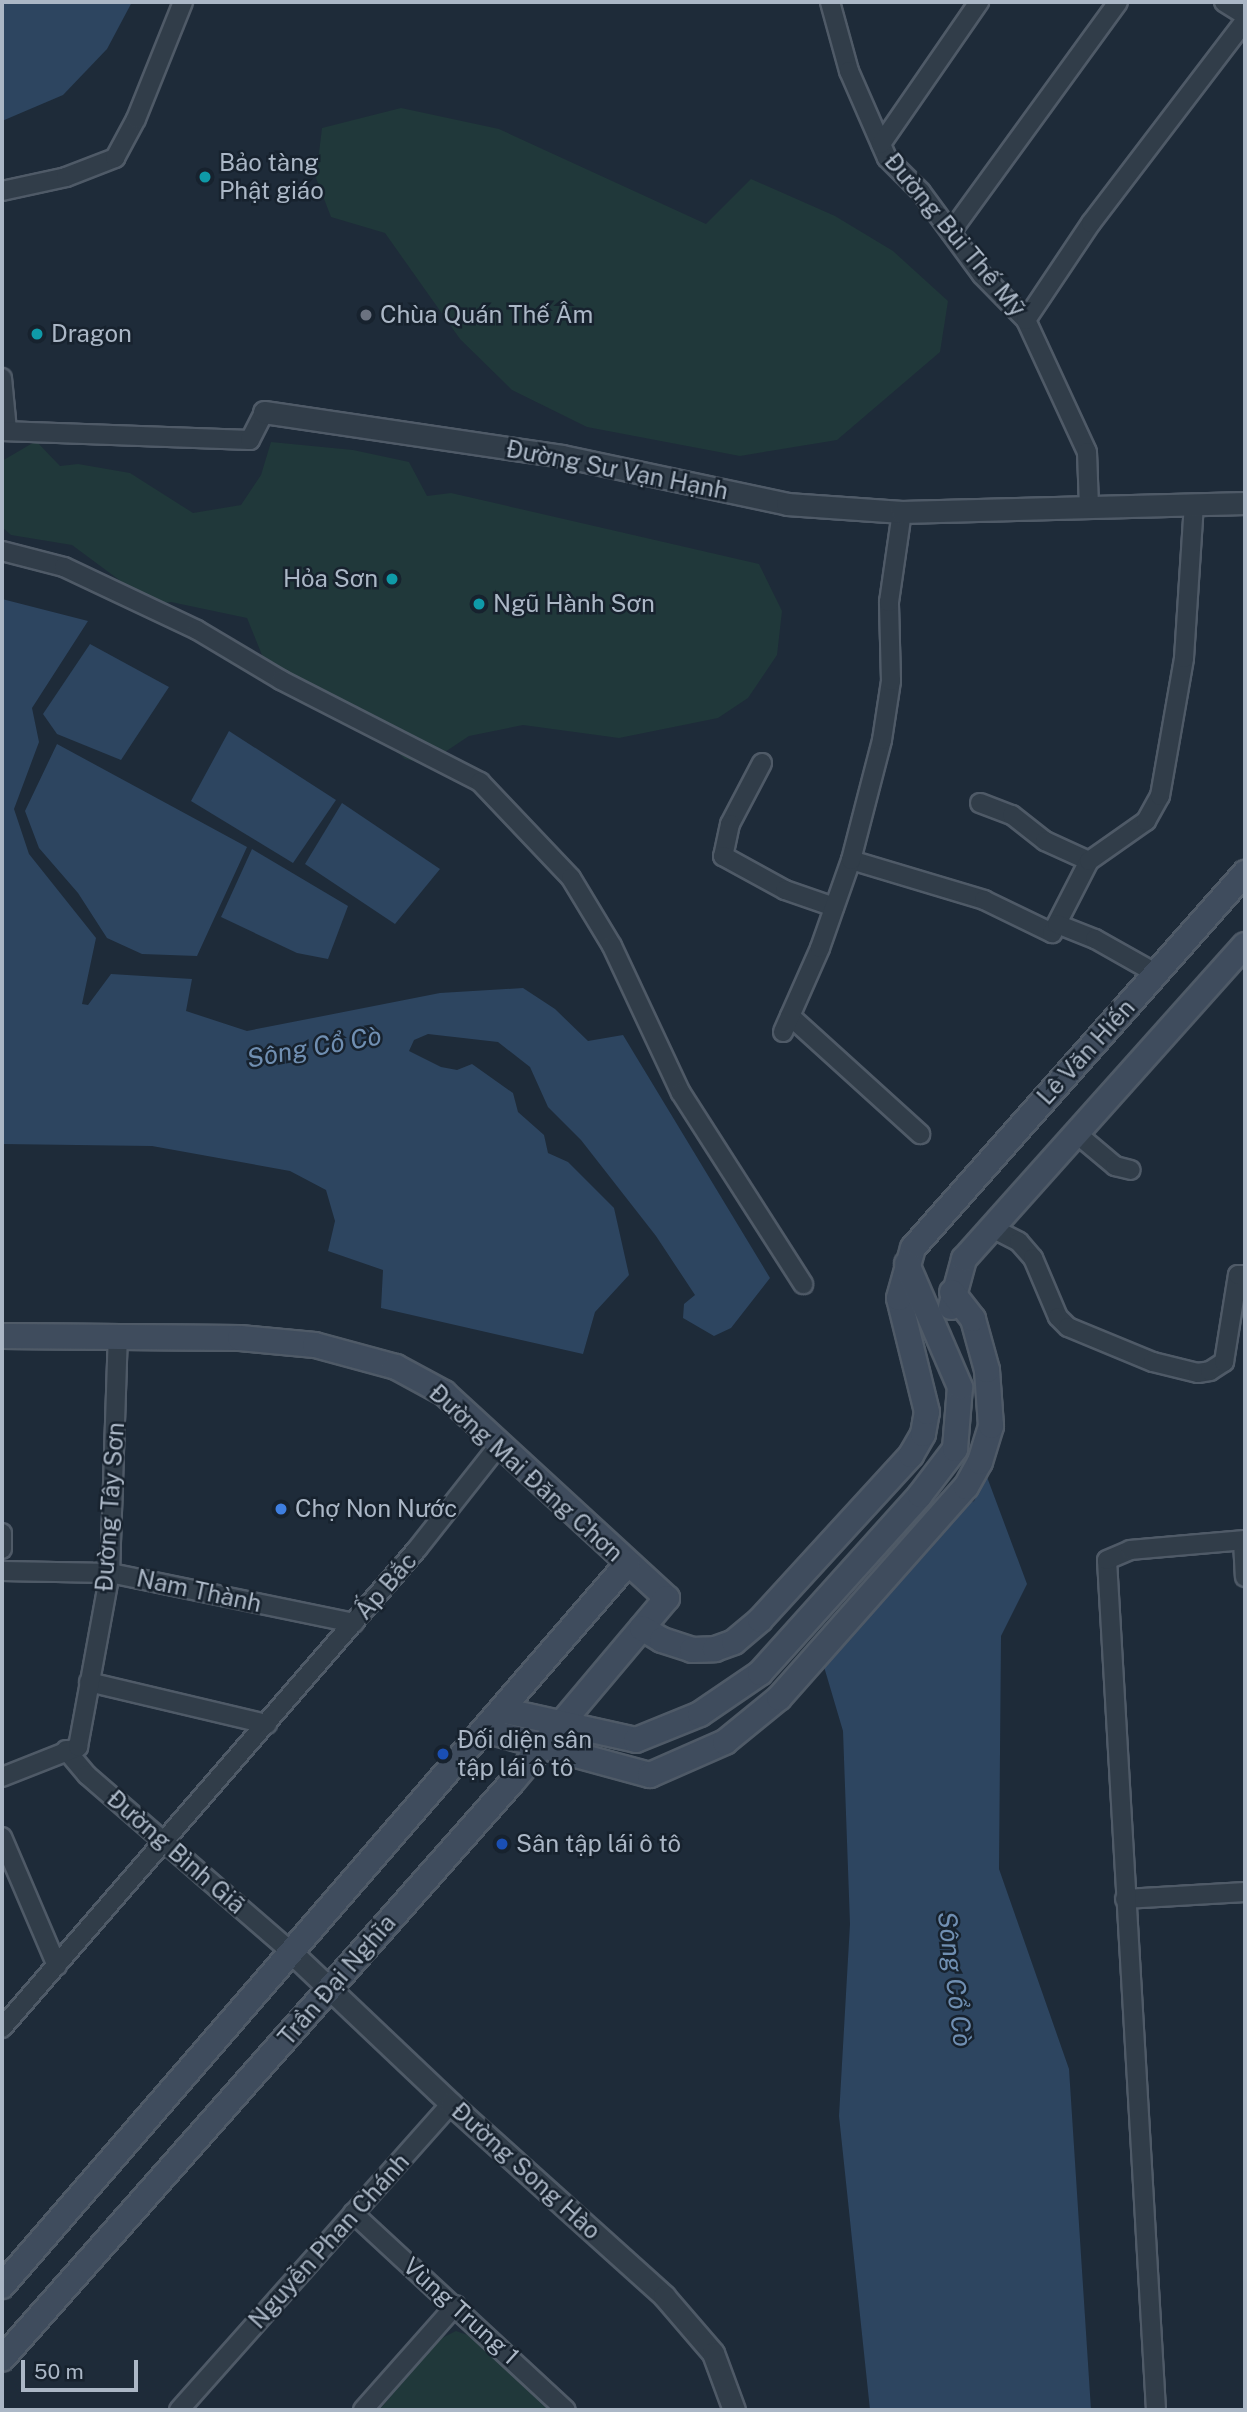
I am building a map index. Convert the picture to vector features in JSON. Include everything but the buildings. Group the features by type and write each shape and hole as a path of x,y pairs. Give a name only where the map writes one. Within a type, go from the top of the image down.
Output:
{"main road":[{"name":"Lê Văn Hiến","path":"734,1642 894,1474 911,1455 923,1434 927,1412 899,1298 907,1264 926,1230 1245,873"},
{"name":"Lê Văn Hiến","path":"953,1293 964,1259 1245,945"},
{"path":"501,1710 636,1740 701,1714 760,1673 920,1495 955,1449 961,1418 960,1387 945,1344 907,1264"},
{"path":"945,1344 953,1293"},
{"path":"484,1730 650,1775 725,1742 779,1698 966,1487 990,1426 991,1399 973,1319 953,1293"},
{"name":"Đường Mai Đăng Chơn","path":"2,1336 240,1338 314,1345 396,1367 444,1393 667,1598"},
{"path":"2,2286 628,1563"},
{"name":"Trần Đại Nghĩa","path":"2,2359 543,1746 667,1598"},
{"path":"642,1628 662,1640 692,1650 715,1649 734,1642 760,1673"}],"street":[{"path":"2,191 66,177 115,158 136,119 183,2"},
{"name":"Đường Bùi Thế Mỹ","path":"830,2 849,71 881,145 982,275 1026,320 1087,452 1089,507"},
{"path":"881,145 979,2"},
{"path":"951,232 1118,2"},
{"path":"1224,2 1245,15"},
{"path":"1026,320 1091,223 1245,21"},
{"path":"2,378 4,430"},
{"name":"Đường Sư Vạn Hạnh","path":"4,430 250,440 264,412 562,456 787,504 902,512 1245,503"},
{"path":"851,860 984,900 1052,933 1089,861 1146,821 1160,796 1184,658 1194,505"},
{"path":"902,512 889,602 891,681 882,740 851,860 787,1024 920,1134"},
{"path":"2,551 64,567 197,630 281,680 480,782 571,878 612,946 681,1093 803,1284"},
{"path":"762,763 730,824 723,856 785,890 834,907"},
{"path":"980,803 1012,815 1045,841 1089,861"},
{"path":"1057,924 1095,939 1157,974"},
{"path":"1077,1134 1115,1166 1131,1170"},
{"path":"992,1228 1018,1242 1033,1258 1058,1317 1068,1327 1153,1362 1198,1373 1224,1362 1238,1275 1245,1275"},
{"name":"Đường Tây Sơn","path":"66,1749 78,1746 110,1573 118,1338"},
{"name":"Ấp Bắc","path":"2,2028 354,1623 500,1444"},
{"path":"2,1533 2,1549"},
{"path":"1156,2410 1107,1560 1130,1550 1244,1540 1245,1577"},
{"name":"Nam Thành","path":"2,1571 110,1573 354,1623"},
{"path":"89,1682 267,1724"},
{"path":"2,1777 66,1749"},
{"name":"Đường Bình Giã","path":"66,1749 87,1775 290,1951"},
{"path":"2,1837 57,1966"},
{"path":"1125,1899 1245,1892"},
{"name":"Đường Song Hào","path":"290,1951 451,2104 664,2296 713,2353 734,2410"},
{"name":"Nguyễn Phan Chánh","path":"179,2410 451,2104"},
{"name":"Vùng Trung 1","path":"353,2213 456,2305 566,2410"},
{"path":"363,2410 456,2305"}],"green space":[{"path":"401,108 499,129 706,224 751,179 835,216 893,251 948,301 940,352 837,440 740,456 587,427 512,390 460,339 385,233 331,217 316,178 322,128"},
{"name":"Ngũ Hành Sơn","path":"36,441 60,466 78,464 130,473 193,513 241,505 261,475 271,442 353,450 409,462 427,496 451,493 759,564 782,611 777,655 748,698 718,718 619,738 523,725 469,736 427,764 405,759 354,714 264,660 247,618 171,602 153,605 72,545 11,535 2,527 2,461"},
{"path":"456,2331 476,2338 554,2410 379,2410 440,2339"}],"water":[{"path":"2,2 132,2 107,49 63,95 2,121"},
{"name":"Sông Cổ Cò","path":"2,599 88,621 32,708 39,742 14,809 29,854 96,938 82,1004 88,1005 111,974 192,979 186,1011 247,1031 440,993 523,988 555,1009 588,1041 623,1035 770,1278 731,1328 714,1336 683,1318 684,1304 695,1295 656,1236 581,1140 548,1107 530,1067 498,1042 428,1034 414,1040 409,1051 441,1067 457,1070 472,1064 513,1093 518,1112 544,1135 548,1153 568,1162 614,1208 629,1275 595,1312 583,1354 381,1308 383,1270 328,1251 335,1221 326,1190 290,1171 152,1146 2,1144"},
{"path":"90,644 169,687 121,760 57,734 43,714"},
{"path":"229,731 336,800 293,863 191,801"},
{"path":"57,744 247,847 197,956 142,954 107,938 78,893 39,848 25,811"},
{"path":"342,803 440,869 395,924 305,864"},
{"path":"252,849 348,906 328,959 297,953 221,917"},
{"name":"Sông Cổ Cò","path":"987,1477 1027,1584 1001,1636 999,1869 1069,2069 1091,2410 870,2410 839,2116 850,1924 843,1731 822,1660 953,1513 974,1501"}],"place":[{"name":"Bảo tàng Phật giáo","path":"205,177"},
{"name":"Chùa Quán Thế Âm","path":"366,315"},
{"name":"Dragon","path":"37,334"},
{"name":"Hỏa Sơn","path":"392,579"},
{"name":"Ngũ Hành Sơn","path":"479,604"},
{"name":"Chợ Non Nước","path":"281,1509"},
{"name":"Đối diện sân tập lái ô tô","path":"443,1754"},
{"name":"Sân tập lái ô tô","path":"502,1844"}]}
